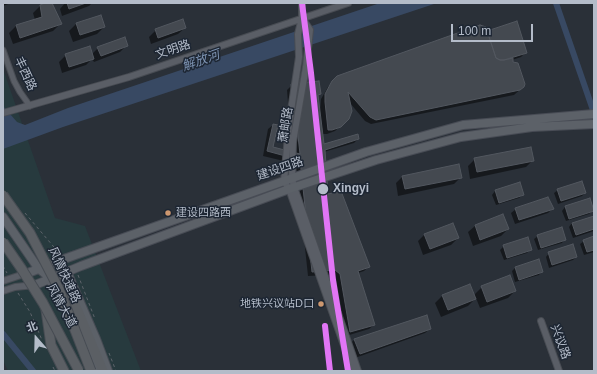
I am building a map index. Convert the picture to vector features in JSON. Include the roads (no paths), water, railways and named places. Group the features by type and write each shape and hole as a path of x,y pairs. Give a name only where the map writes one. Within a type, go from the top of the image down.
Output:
{"highway":[{"name":"风情快速路","path":"3,195 30,233 46,262 59,289 91,371"},
{"path":"3,242 22,268 43,303 79,371"},
{"path":"50,278 67,291 78,311 103,371"},
{"path":"45,302 51,344 64,371"}],"main road":[{"name":"建设四路","path":"28,273 38,268 366,152 463,125 594,114"},
{"name":"建设四路","path":"36,285 50,278 292,188 376,160 461,137 532,127 594,124"},
{"name":"风情大道","path":"3,217 38,268 50,278 54,289 74,315 97,371"},
{"name":"风情大道","path":"3,236 21,261 62,330 76,371"},
{"path":"67,272 108,371"}],"street":[{"path":"302,3 302,18 298,34 299,57 289,124 284,181 292,188 353,371"},
{"name":"文明路","path":"3,113 129,76 348,3"},
{"name":"萧邮路","path":"302,18 310,30 306,67 293,142 292,188 358,371"},
{"name":"丰西路","path":"3,50 14,81 30,106"},
{"path":"3,281 28,273"},
{"path":"3,291 15,287 36,285"},
{"name":"兴议路","path":"541,321 559,371"}],"water":[{"path":"380,3 437,3 63,127 3,149 3,106 17,122 25,125 68,108"}],"waterway":[{"path":"556,3 594,113"},
{"path":"3,334 33,371"}],"place":[{"name":"Xingyi","path":"323,189"},
{"name":"建设四路西","path":"168,213"},
{"name":"地铁兴议站D口","path":"321,304"}],"water label":[{"name":"解放河","path":"201,61"}]}
